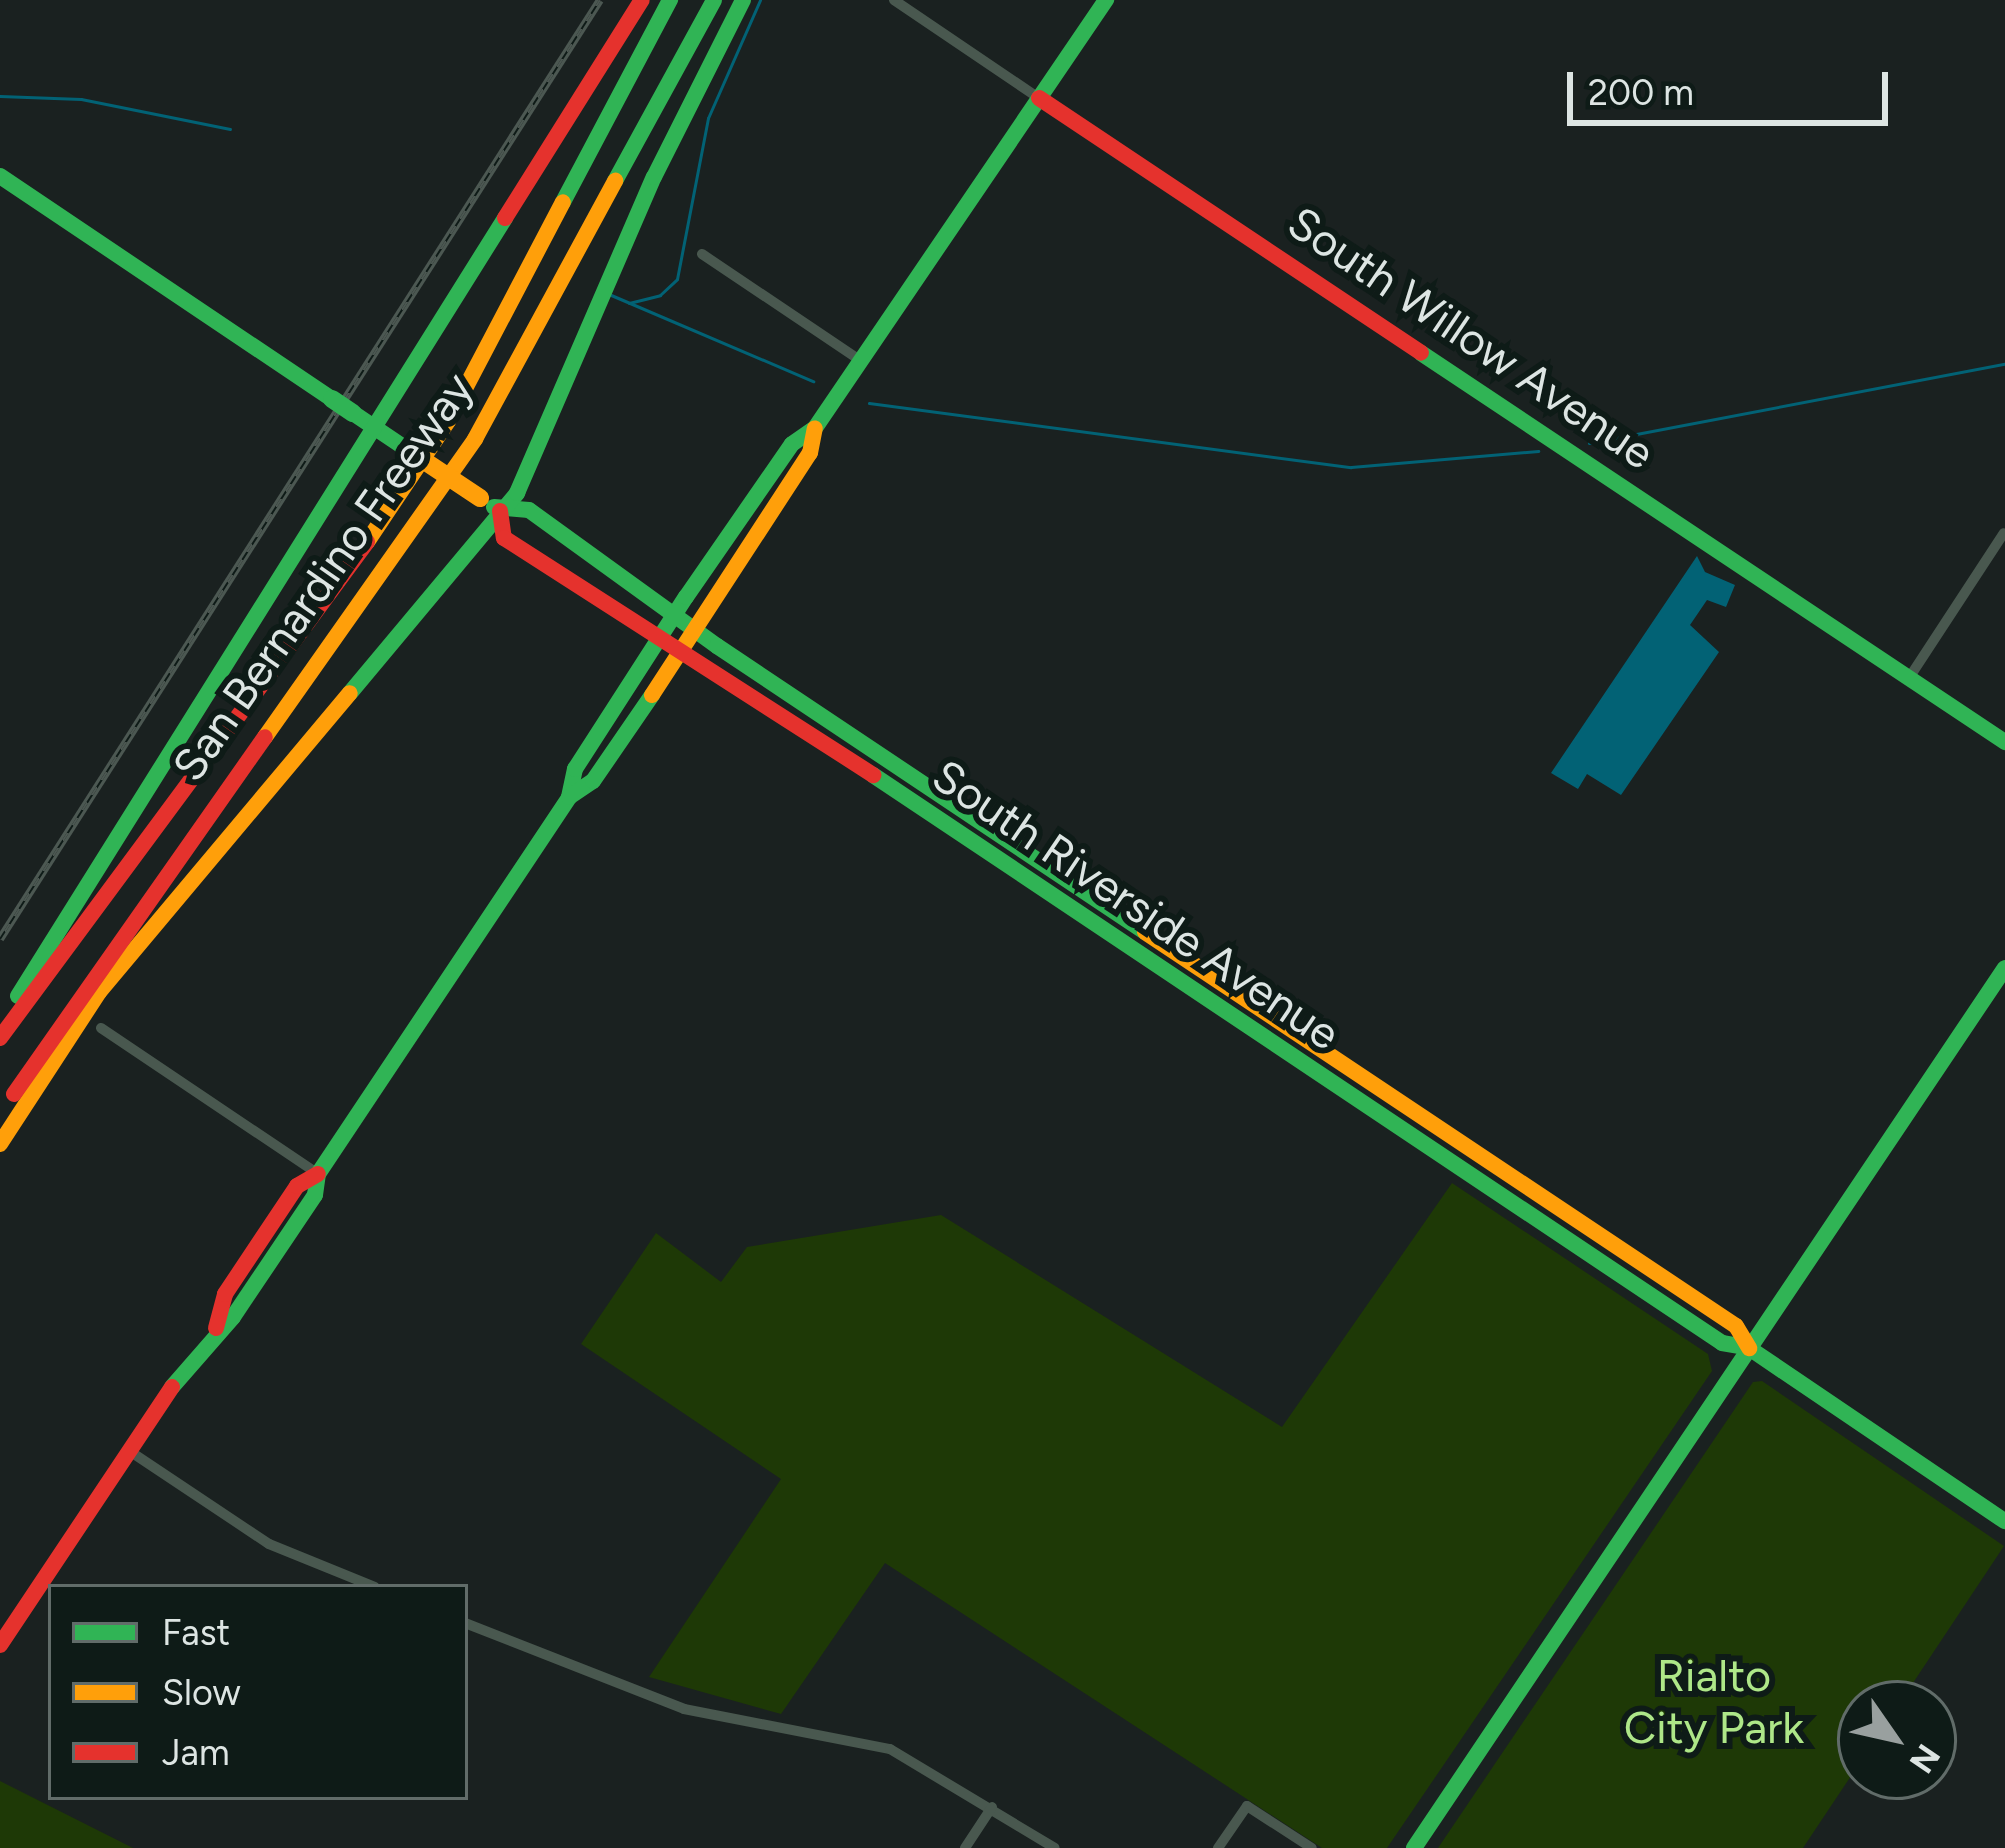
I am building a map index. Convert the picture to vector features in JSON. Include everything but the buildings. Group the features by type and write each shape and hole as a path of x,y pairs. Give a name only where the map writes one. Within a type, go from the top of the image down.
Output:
{"main road":[{"path":"0,1035 37,957 382,432 642,0"},
{"name":"San Bernardino Freeway","path":"0,1035 351,565 448,422 538,262 670,0"},
{"name":"San Bernardino Freeway","path":"0,1117 146,896 475,439 714,0"},
{"path":"0,1144 99,992 500,511 536,458 654,177 743,0"},
{"path":"569,797 574,769 668,624 793,444 815,428 1106,0"},
{"name":"South Willow Avenue","path":"1039,98 2005,742"},
{"name":"South Riverside Avenue","path":"0,176 500,511 529,510 668,624 1158,967 1722,1343 1749,1348 2005,1521"},
{"path":"0,1645 128,1450 216,1328 225,1294 297,1186 318,1174 569,797 593,781 689,639 810,453 815,428"},
{"name":"South Riverside Avenue","path":"500,511 504,538 668,624"},
{"name":"South Riverside Avenue","path":"689,639 1231,988 1736,1325 1749,1348"},
{"path":"1158,967 1175,966 1216,991 1231,988"},
{"path":"1414,1848 2005,968"}],"street":[{"name":"South Willow Avenue","path":"894,0 1039,98"},
{"path":"701,254 861,361"},
{"path":"1910,678 2004,533"},
{"path":"101,1028 318,1174"},
{"path":"128,1450 269,1544 368,1584"},
{"path":"468,1624 684,1709 890,1749 1055,1848"},
{"path":"1218,1848 1247,1806 1312,1848"},
{"path":"965,1848 992,1807"}],"green space":[{"path":"1452,1183 1708,1354 1712,1371 1387,1848 1322,1848 885,1563 781,1714 649,1677 781,1479 581,1344 656,1233 721,1282 747,1247 941,1215 1282,1427"},
{"name":"Rialto City Park","path":"1762,1381 2004,1546 1915,1680 1837,1680 1837,1797 1803,1848 1438,1848 1753,1382"},
{"path":"0,1781 133,1848 0,1848"}],"water":[{"path":"1697,556 1705,572 1735,585 1726,607 1707,600 1690,625 1719,652 1621,795 1587,774 1578,789 1551,773"}],"waterway":[{"path":"629,303 660,295 677,279 708,118 760,0"},
{"path":"0,96 81,99 230,129"},
{"path":"611,295 813,381"},
{"path":"1589,443 2005,364"},
{"path":"869,403 1351,467 1538,451"}],"railway":[{"path":"0,939 600,0"}],"traffic: fast":[{"path":"563,202 670,0"},
{"path":"615,181 714,0"},
{"path":"350,693 517,493 654,177 743,0"},
{"path":"569,797 575,769 686,597 792,444 815,428 1106,0"},
{"path":"0,176 332,399"},
{"path":"18,996 505,218"},
{"path":"1421,353 2005,742"},
{"path":"332,399 353,413"},
{"path":"353,413 411,452"},
{"path":"494,507 529,510 717,646 1145,932"},
{"path":"172,1387 233,1317 315,1195 318,1174 569,797 593,781 652,695"},
{"path":"873,775 1722,1343 1749,1348 2005,1521"},
{"path":"1414,1848 2005,968"}],"traffic: slow":[{"path":"265,737 475,439 615,181"},
{"path":"367,542 448,421 563,202"},
{"path":"652,695 810,453 815,428"},
{"path":"411,452 480,498"},
{"path":"0,1144 99,992 350,693"},
{"path":"1145,932 1736,1326 1749,1348"}],"traffic: jam":[{"path":"505,218 642,0"},
{"path":"1039,98 1421,353"},
{"path":"500,511 504,538 873,775"},
{"path":"0,1038 367,542"},
{"path":"14,1094 265,737"},
{"path":"216,1328 225,1294 297,1186 318,1174"},
{"path":"0,1645 172,1387"}]}
